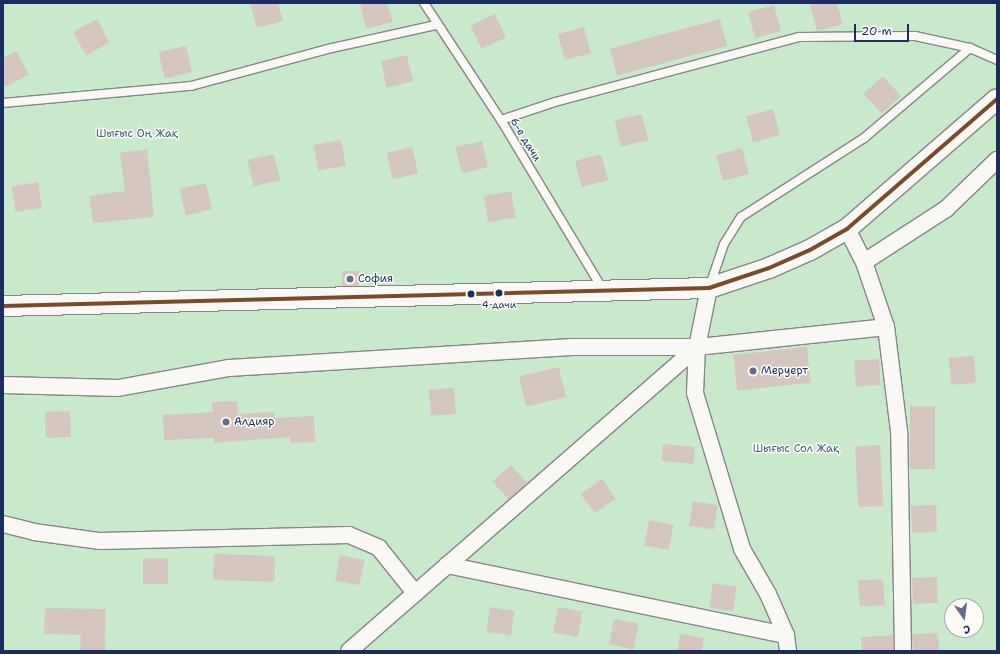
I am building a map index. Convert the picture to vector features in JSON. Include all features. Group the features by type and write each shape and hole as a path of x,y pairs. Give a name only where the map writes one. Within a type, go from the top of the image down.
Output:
{"street":[{"path":"3,306 709,288 783,262 847,229 997,99"},
{"path":"864,262 946,209 997,160"},
{"path":"847,229 864,262 886,327 899,431 903,651"},
{"path":"709,288 698,347 695,393 716,472 742,549 786,635 788,651"},
{"path":"3,385 118,388 229,368 571,346 698,347 886,327"},
{"path":"349,651 698,347"},
{"path":"3,524 34,532 100,541 349,535 379,548 415,593"},
{"path":"447,565 786,635"}],"lane":[{"name":"6-е дачи","path":"424,3 436,25 501,120 603,290"},
{"path":"3,102 191,86 332,48 436,25"},
{"path":"501,120 555,102 799,37 915,36 970,48 997,60"},
{"path":"709,288 724,244 741,217 864,138 970,48"}],"green space":[{"name":"Шығыс Сол Жақ","path":"3,3 997,3 997,651 3,651"}],"building":[{"path":"250,3 278,3 283,21 257,28"},
{"path":"360,3 387,3 393,22 366,29"},
{"path":"818,3 837,3 843,24 817,31 810,5"},
{"path":"774,5 781,31 755,38 748,12"},
{"path":"495,14 506,38 482,49 471,25"},
{"path":"97,19 110,43 86,56 73,32"},
{"path":"720,19 727,46 617,76 610,49"},
{"path":"584,27 591,53 565,60 558,34"},
{"path":"186,46 192,72 165,79 159,52"},
{"path":"16,51 29,75 3,88 3,58"},
{"path":"407,55 413,81 387,87 381,61"},
{"path":"883,76 901,96 882,113 864,93"},
{"path":"773,109 780,135 753,142 746,116"},
{"path":"642,114 648,140 621,147 615,120"},
{"path":"341,140 346,166 318,171 314,145"},
{"path":"482,141 488,167 462,173 456,147"},
{"path":"412,147 418,173 393,179 387,153"},
{"path":"742,148 749,174 723,181 716,155"},
{"path":"147,149 154,217 93,223 89,196 125,191 120,153"},
{"path":"274,154 280,180 254,186 248,160"},
{"path":"601,154 608,180 582,187 575,161"},
{"path":"38,182 42,208 15,212 11,186"},
{"path":"206,183 212,209 186,215 180,189"},
{"path":"511,191 516,218 488,222 483,196"},
{"name":"София","path":"342,271 359,271 359,286 342,286"},
{"path":"807,347 811,383 737,391 733,355"},
{"path":"974,356 976,383 951,385 949,358"},
{"path":"879,359 881,385 856,387 854,361"},
{"path":"559,367 566,397 526,406 519,376"},
{"path":"454,388 456,414 431,416 429,390"},
{"path":"237,401 238,414 274,412 274,418 314,416 315,442 290,443 290,437 214,443 214,438 164,440 163,415 213,412 212,402"},
{"path":"910,406 935,406 935,469 910,469"},
{"path":"70,411 71,437 46,438 45,412"},
{"path":"663,444 695,447 693,464 662,461"},
{"path":"880,445 883,506 858,507 855,446"},
{"path":"511,465 527,483 508,500 492,482"},
{"path":"602,479 616,499 594,514 581,494"},
{"path":"693,501 718,505 714,530 689,526"},
{"path":"936,505 937,532 912,533 911,506"},
{"path":"649,520 674,525 669,550 644,546"},
{"path":"214,554 275,556 274,582 213,580"},
{"path":"340,555 365,560 360,585 335,581"},
{"path":"143,558 168,558 168,584 143,584"},
{"path":"937,577 938,603 913,604 912,578"},
{"path":"883,579 885,605 860,607 858,581"},
{"path":"713,583 737,587 733,611 709,608"},
{"path":"490,607 515,611 511,636 486,632"},
{"path":"558,607 583,612 578,637 553,633"},
{"path":"45,608 106,609 105,651 80,651 81,635 44,634"},
{"path":"614,619 639,624 634,649 609,645"},
{"path":"938,633 939,651 913,651 912,634"},
{"path":"680,634 704,638 702,651 677,651"},
{"path":"893,635 894,651 862,651 861,637"}],"transit line":[{"path":"3,306 709,288 769,268 810,250 847,229 997,99"}],"place":[{"name":"София","path":"350,279"},
{"name":"4 дачи","path":"499,293"},
{"name":"Меруерт","path":"753,371"},
{"name":"Алдияр","path":"226,422"}],"park label":[{"name":"Шығыс Оң Жақ","path":"137,134"}]}
